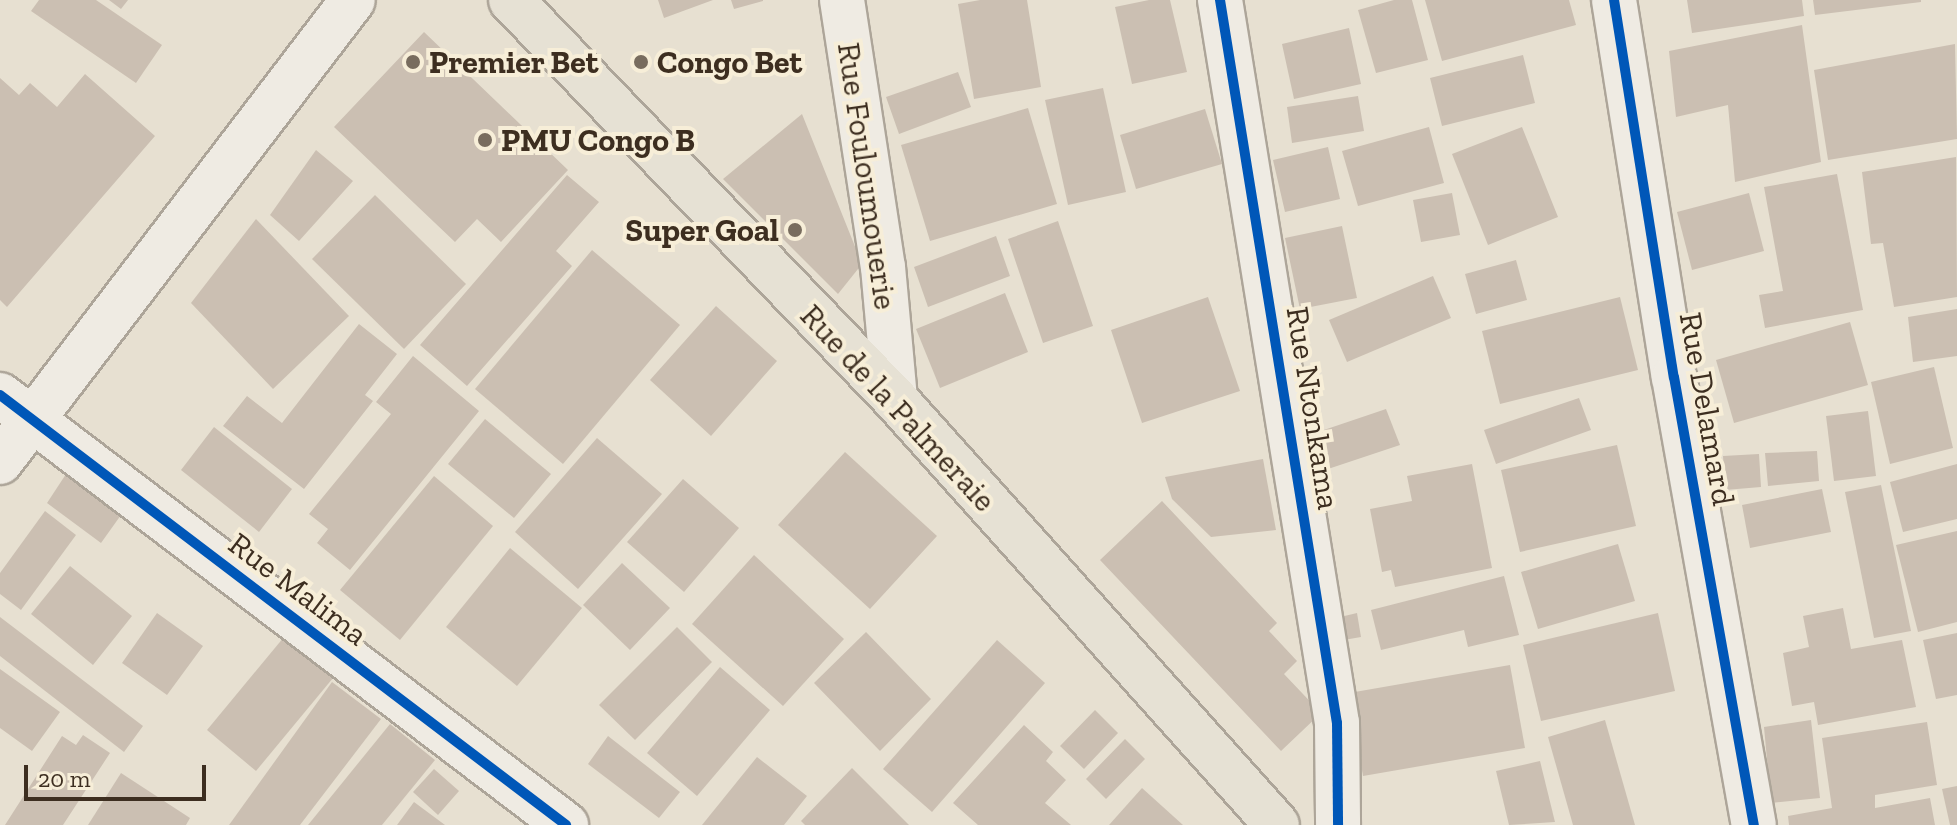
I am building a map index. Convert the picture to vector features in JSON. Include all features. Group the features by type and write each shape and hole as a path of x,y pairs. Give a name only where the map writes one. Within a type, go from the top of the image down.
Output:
{"main road":[{"name":"Rue de la Palmeraie","path":"511,0 895,399 1277,825"}],"street":[{"name":"Rue Fouloumouerie","path":"842,0 883,267 895,399"},
{"name":"Rue Ntonkama","path":"1220,0 1337,723 1338,825"},
{"name":"Rue Delamard","path":"1614,0 1674,377 1754,825"},
{"path":"0,462 16,407 339,5"},
{"name":"Rue Malima","path":"16,407 566,825"}],"building":[{"path":"39,0 96,0 162,45 136,83 31,11"},
{"path":"109,0 128,0 121,9"},
{"path":"658,0 713,0 664,18"},
{"path":"731,0 763,0 763,1 734,9"},
{"path":"980,0 1027,0 1041,87 974,99 958,4"},
{"path":"1149,0 1170,0 1187,72 1132,84 1115,7"},
{"path":"1394,0 1412,0 1428,60 1376,73 1358,10"},
{"path":"1425,0 1569,0 1576,25 1442,61"},
{"path":"1687,0 1802,0 1804,16 1692,33"},
{"path":"1813,0 1921,0 1921,2 1815,15"},
{"path":"1802,25 1821,162 1735,182 1728,105 1676,117 1669,51"},
{"path":"1349,28 1361,84 1294,99 1282,44"},
{"path":"424,32 568,170 501,242 477,219 455,242 334,127"},
{"path":"1955,44 1957,139 1828,160 1814,70"},
{"path":"1523,55 1535,103 1442,126 1430,78"},
{"path":"958,72 971,107 899,134 886,97"},
{"path":"85,74 155,136 7,307 0,300 0,78 19,95 30,83 57,107"},
{"path":"1103,88 1126,192 1068,205 1045,100"},
{"path":"1358,96 1364,131 1292,143 1287,107"},
{"path":"1028,108 1057,204 930,241 901,145"},
{"path":"1205,109 1222,164 1136,189 1120,135"},
{"path":"802,114 862,264 838,294 723,179"},
{"path":"1429,127 1444,183 1358,206 1342,151"},
{"path":"1522,127 1558,217 1488,245 1452,154"},
{"path":"1328,147 1340,199 1285,212 1273,160"},
{"path":"316,150 353,181 299,241 270,215"},
{"path":"1956,157 1957,297 1894,307 1883,243 1871,244 1862,172"},
{"path":"1837,174 1863,310 1765,328 1759,295 1783,291 1764,187"},
{"path":"567,175 599,202 556,251 572,266 467,386 420,345"},
{"path":"1452,193 1460,235 1421,242 1413,200"},
{"path":"1749,193 1764,251 1692,270 1677,212"},
{"path":"375,195 466,284 404,349 312,259"},
{"path":"256,219 349,316 273,389 191,303"},
{"path":"1058,221 1093,326 1043,343 1008,239"},
{"path":"1342,226 1357,298 1300,309 1285,238"},
{"path":"996,236 1010,276 928,307 914,267"},
{"path":"592,250 680,325 563,464 475,389"},
{"path":"1516,260 1527,300 1476,314 1465,274"},
{"path":"1433,276 1451,318 1347,362 1329,320"},
{"path":"1005,293 1028,352 940,388 916,329"},
{"path":"1208,297 1240,391 1142,423 1111,330"},
{"path":"1620,297 1638,370 1500,404 1482,331"},
{"path":"716,306 777,361 711,436 650,380"},
{"path":"1957,309 1957,356 1913,362 1908,317"},
{"path":"1850,322 1868,385 1734,423 1716,360"},
{"path":"359,324 397,354 365,395 373,401 304,489 223,426 247,396 282,423"},
{"path":"413,356 479,411 350,570 317,543 328,529 309,514 391,414 376,402"},
{"path":"1934,367 1953,448 1890,464 1871,382"},
{"path":"1579,398 1591,430 1496,464 1484,430"},
{"path":"1386,409 1400,445 1328,469 1315,433"},
{"path":"1868,411 1876,476 1834,481 1826,416"},
{"path":"485,419 551,474 514,518 448,464"},
{"path":"214,427 292,489 259,532 181,470"},
{"path":"597,438 662,494 578,589 515,532"},
{"path":"1617,445 1636,526 1520,552 1501,470"},
{"path":"1817,451 1819,481 1768,486 1765,453"},
{"path":"845,452 937,536 870,609 778,525"},
{"path":"1759,454 1761,487 1725,490 1723,456"},
{"path":"1263,459 1276,530 1211,537 1172,499 1165,477"},
{"path":"1472,464 1492,568 1395,587 1391,570 1382,572 1370,509 1412,501 1407,476"},
{"path":"1957,464 1957,519 1903,532 1890,482"},
{"path":"70,468 126,508 101,543 47,503"},
{"path":"434,476 493,526 400,640 340,590"},
{"path":"683,479 739,528 684,592 627,542"},
{"path":"1881,485 1911,631 1874,638 1845,492"},
{"path":"1822,489 1831,532 1750,548 1742,505"},
{"path":"1162,501 1277,623 1269,631 1297,661 1284,674 1321,713 1281,751 1100,560"},
{"path":"45,511 76,535 21,610 0,594 0,573"},
{"path":"1957,531 1957,622 1918,632 1896,545"},
{"path":"1618,544 1635,601 1538,629 1521,572"},
{"path":"510,548 582,608 517,686 446,627"},
{"path":"754,555 844,639 783,706 692,624"},
{"path":"622,563 670,608 630,650 583,605"},
{"path":"70,566 132,616 93,665 31,614"},
{"path":"1504,576 1519,635 1468,647 1464,630 1381,650 1371,610"},
{"path":"1843,608 1851,649 1902,640 1916,707 1818,725 1814,702 1792,706 1783,653 1809,647 1803,616"},
{"path":"157,613 203,646 167,695 122,663"},
{"path":"1357,613 1361,637 1338,641 1336,618"},
{"path":"1658,613 1675,691 1541,721 1523,645"},
{"path":"0,617 143,726 124,752 0,656"},
{"path":"677,627 712,662 635,740 599,705"},
{"path":"866,632 931,699 880,751 814,683"},
{"path":"1957,633 1957,695 1936,699 1923,640"},
{"path":"284,637 333,678 256,771 207,730"},
{"path":"997,640 1045,683 932,812 883,769"},
{"path":"1510,665 1525,748 1363,776 1349,693"},
{"path":"720,667 770,710 697,796 647,753"},
{"path":"0,669 60,712 32,751 0,728"},
{"path":"332,682 381,719 300,825 229,825"},
{"path":"1095,710 1118,733 1084,769 1060,746"},
{"path":"1605,720 1635,825 1573,825 1548,737"},
{"path":"1811,720 1820,798 1771,803 1764,727"},
{"path":"1927,722 1937,785 1875,795 1875,808 1930,798 1935,825 1789,825 1788,816 1832,808 1822,738"},
{"path":"390,724 435,760 382,825 308,825"},
{"path":"1024,725 1053,752 1046,761 1066,780 1045,803 1071,825 978,825 953,803"},
{"path":"83,735 110,753 63,825 5,825 62,736 76,745"},
{"path":"608,736 680,792 659,818 588,764"},
{"path":"1125,739 1145,759 1106,799 1086,779"},
{"path":"757,757 807,796 784,825 702,825"},
{"path":"1540,761 1555,822 1509,825 1496,771"},
{"path":"852,768 909,825 805,825 801,821"},
{"path":"434,769 459,791 438,815 413,792"},
{"path":"121,773 190,818 186,825 88,825"},
{"path":"1957,786 1957,825 1950,825 1942,789"},
{"path":"1142,788 1183,825 1109,825"},
{"path":"414,802 445,825 397,825"}],"cycle path":[{"path":"1220,0 1337,723 1338,825"},
{"path":"1614,0 1674,377 1754,825"},
{"path":"0,395 566,825"}],"place":[{"name":"Premier Bet","path":"413,62"},
{"name":"Congo Bet","path":"641,62"},
{"name":"PMU Congo B","path":"485,140"},
{"name":"Super Goal","path":"795,230"}]}
